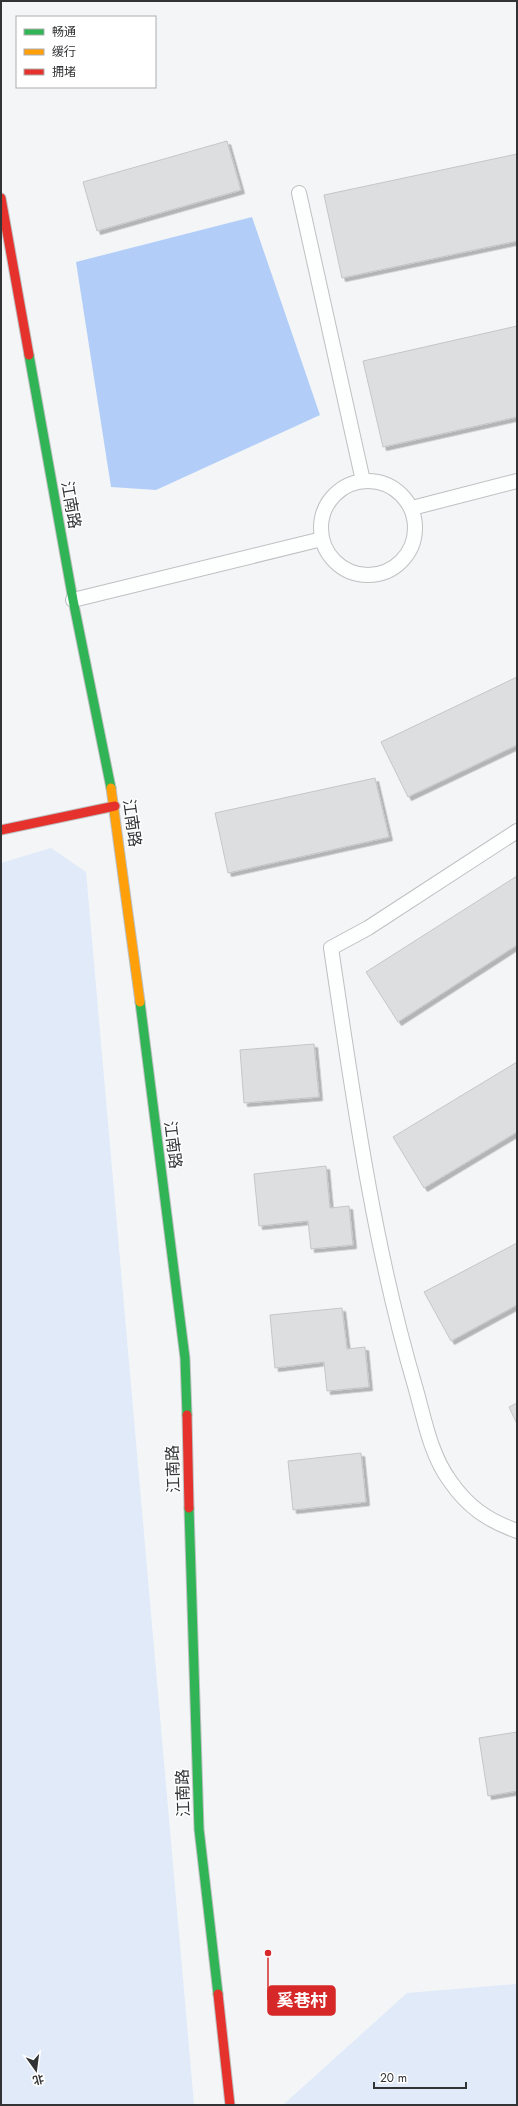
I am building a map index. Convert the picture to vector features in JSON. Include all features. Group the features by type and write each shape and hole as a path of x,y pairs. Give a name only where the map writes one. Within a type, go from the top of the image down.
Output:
{"main road":[{"name":"江南路","path":"1,198 73,600 115,806 185,1358 199,1829 230,2105"},
{"path":"1,830 115,806"}],"lane":[{"path":"299,193 363,481"},
{"path":"363,481 378,481 392,486 404,496 412,508 416,525 414,543 406,558 392,569 375,575 358,574 342,567 329,554 322,539 321,523 325,507 335,494 348,485 363,481"},
{"path":"412,508 517,482"},
{"path":"73,600 322,539"},
{"path":"517,831 368,928 331,948 351,1081 381,1250 409,1367 434,1451 449,1480 469,1505 494,1522 517,1531"}],"shaded area":[{"path":"51,848 86,872 194,2105 1,2105 1,863"},
{"path":"517,1984 517,2105 283,2105 407,1993"}],"water":[{"path":"252,217 320,415 156,490 111,487 76,262"}],"building":[{"path":"227,141 241,190 97,231 83,182"},
{"path":"517,154 517,241 342,278 324,195"},
{"path":"517,326 517,417 383,447 363,361"},
{"path":"517,677 517,745 408,797 381,742"},
{"path":"375,778 389,837 228,873 215,813"},
{"path":"517,876 517,945 398,1022 366,972"},
{"path":"314,1044 319,1097 244,1103 240,1050"},
{"path":"517,1062 517,1132 424,1188 393,1137"},
{"path":"326,1166 330,1208 349,1206 353,1245 311,1249 308,1221 259,1226 254,1174"},
{"path":"517,1243 517,1305 451,1341 424,1292"},
{"path":"342,1308 347,1349 365,1347 369,1387 327,1391 324,1362 275,1368 270,1315"},
{"path":"517,1403 517,1424 509,1407"},
{"path":"361,1453 366,1502 293,1510 288,1461"},
{"path":"517,1732 517,1791 488,1796 479,1738"}],"traffic: fast":[{"path":"29,355 73,600 111,788"},
{"path":"140,1002 185,1358 187,1415"},
{"path":"189,1508 199,1829 218,1994"}],"traffic: slow":[{"path":"111,788 140,1002"}],"traffic: jam":[{"path":"1,198 29,355"},
{"path":"1,830 115,806"},
{"path":"187,1415 189,1508"},
{"path":"218,1994 230,2105"}],"place":[{"name":"奚巷村","path":"268,1953"}]}
